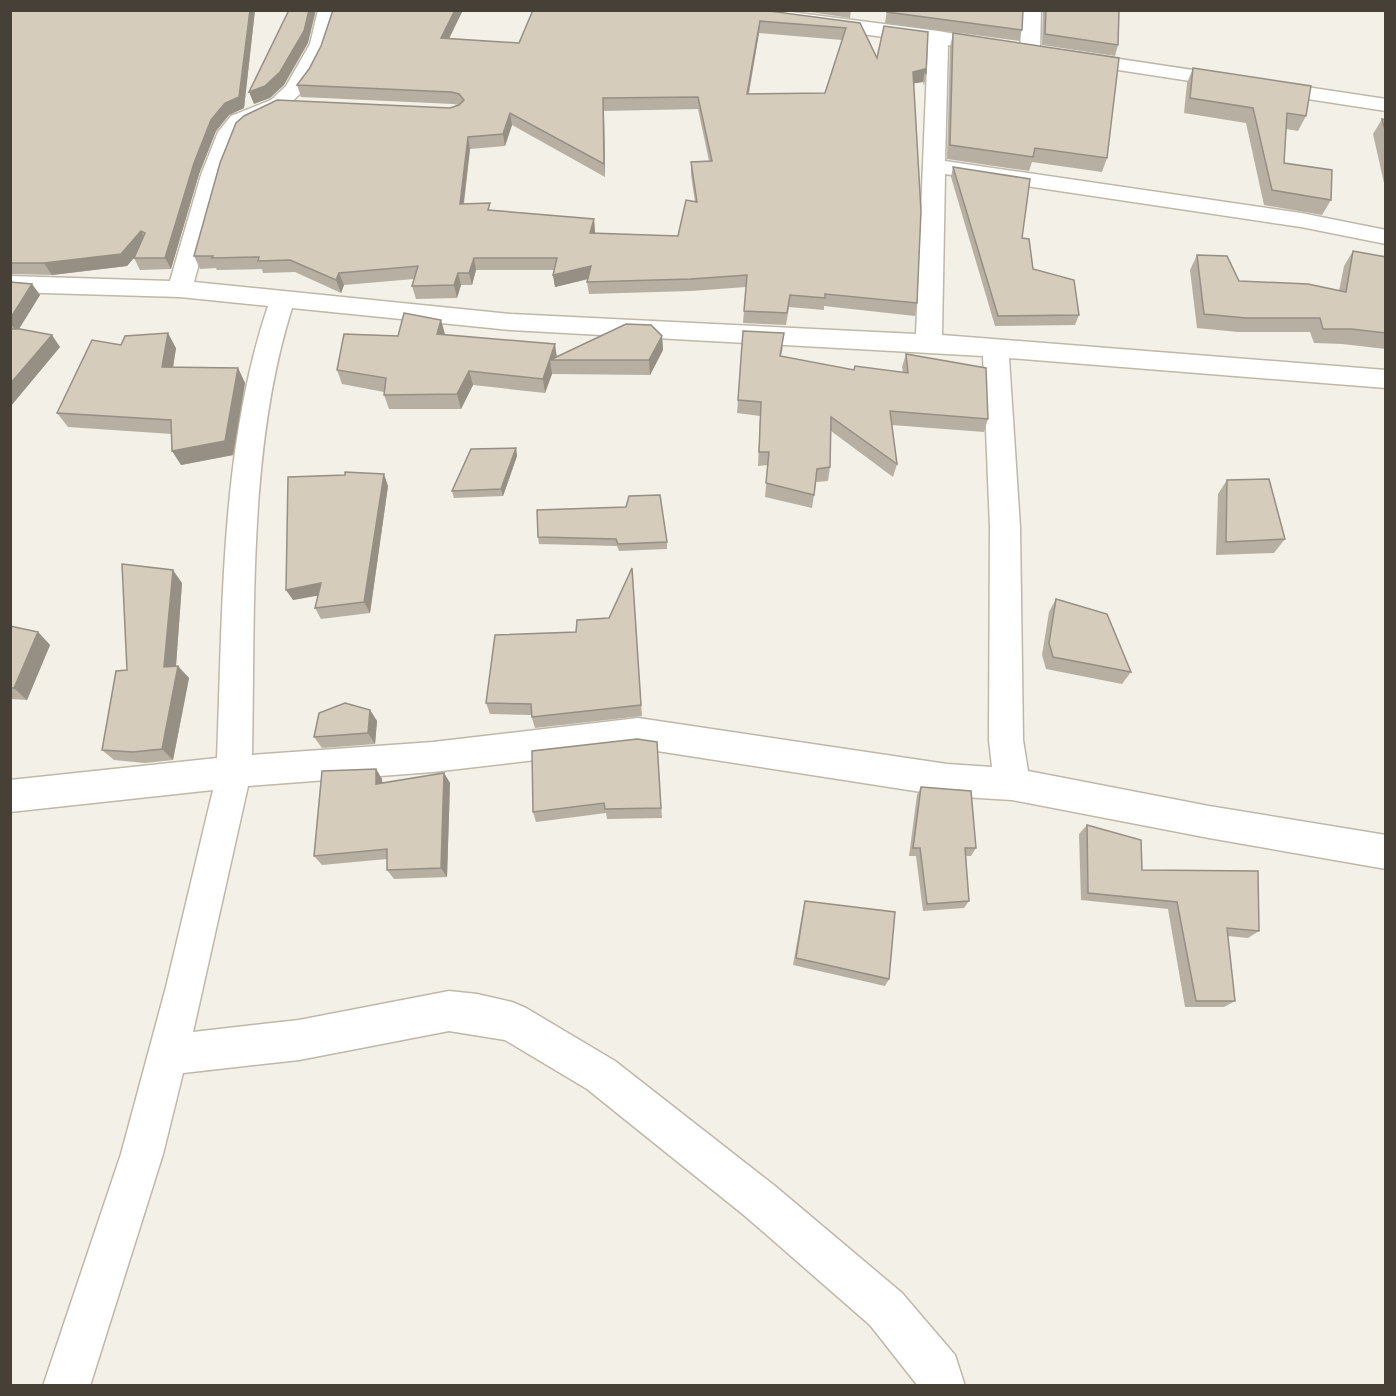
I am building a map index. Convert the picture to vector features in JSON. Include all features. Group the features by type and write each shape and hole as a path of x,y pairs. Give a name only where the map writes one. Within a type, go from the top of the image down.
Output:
{"street":[{"path":"180,289 212,175 229,132 239,121 278,104 294,89 320,44 328,10"},
{"path":"729,10 1030,51 1386,105"},
{"path":"1030,51 1032,10"},
{"path":"929,343 938,38"},
{"path":"278,104 301,105"},
{"path":"934,166 1301,220 1386,237"},
{"path":"10,284 180,289 511,322 929,343 1386,379"},
{"path":"66,1386 142,1154 234,772 242,514 268,344 283,298"},
{"path":"996,350 1005,527 1006,740 1012,784"},
{"path":"10,796 234,772 433,757 638,733 946,780 1012,784 1209,822 1386,852"},
{"path":"167,1055 299,1040 449,1011 477,1014 512,1023 600,1075 760,1201 886,1309 938,1372 942,1386"}],"building":[{"path":"10,10 250,10 239,97 225,103 211,120 194,163 165,258 134,258 145,233 141,231 121,254 44,263 10,263"},
{"path":"289,10 309,10 304,31 280,72 265,86 249,92"},
{"path":"333,10 455,10 441,38 519,43 533,10 762,10 860,23 877,58 884,26 928,32 926,74 925,69 913,72 921,211 917,303 825,294 825,298 790,295 787,313 744,311 747,275 587,282 591,266 553,275 557,258 474,258 469,273 458,273 454,285 412,286 418,266 339,273 336,280 290,260 258,261 259,257 194,256 220,163 236,123 244,116 277,100 450,108 459,105 464,100 459,94 451,92 297,85 309,69 321,46","holes":["760,21 846,28 825,93 747,94","698,97 712,161 691,162 697,202 686,200 678,236 590,233 594,219 488,210 490,203 460,204 468,137 503,134 510,113 604,164 603,98"]},
{"path":"887,10 1023,10 1022,30 887,12"},
{"path":"1046,10 1119,10 1118,45 1045,34"},
{"path":"953,33 1119,58 1107,158 1035,148 1033,157 950,145"},
{"path":"1193,68 1311,86 1306,116 1287,113 1284,163 1332,170 1331,200 1272,190 1253,108 1190,98"},
{"path":"1382,119 1386,120 1386,134"},
{"path":"953,167 1030,179 1022,238 1029,239 1033,269 1074,280 1079,315 998,316"},
{"path":"1353,251 1386,257 1386,333 1323,329 1320,318 1246,318 1204,314 1197,255 1227,256 1239,281 1308,284 1346,292"},
{"path":"10,282 32,284 10,319"},
{"path":"404,313 441,320 437,334 555,344 543,379 469,371 457,394 384,395 386,378 337,370 344,334 398,336"},
{"path":"626,324 651,325 662,336 649,360 550,360"},
{"path":"10,329 52,335 10,384"},
{"path":"743,331 784,333 780,356 854,370 855,366 908,373 906,354 986,368 988,419 890,411 897,464 831,417 830,467 817,469 814,495 766,483 769,452 759,452 761,402 738,400"},
{"path":"168,333 162,367 238,368 225,441 172,451 171,420 57,413 92,340 121,345 125,336"},
{"path":"516,448 501,489 452,491 471,449"},
{"path":"345,472 384,474 364,602 315,608 321,583 286,590 288,477 345,475"},
{"path":"1269,479 1285,539 1226,542 1227,480"},
{"path":"660,495 667,542 618,544 616,539 538,537 537,510 626,507 629,496"},
{"path":"122,564 173,570 164,667 178,666 162,749 133,752 102,750 116,671 127,670"},
{"path":"632,568 641,705 532,717 531,704 486,703 495,635 576,632 577,620 609,618"},
{"path":"1056,599 1107,614 1131,672 1053,657 1049,643"},
{"path":"10,626 38,632 14,688 10,688"},
{"path":"345,703 370,710 368,733 314,737 319,713"},
{"path":"637,739 657,742 661,808 605,809 604,803 533,812 532,751"},
{"path":"376,769 376,784 444,773 441,868 387,870 387,849 314,856 322,771"},
{"path":"921,787 971,791 976,848 965,848 969,901 927,904 920,848 913,848"},
{"path":"1087,825 1141,840 1142,870 1258,871 1259,931 1227,928 1235,1001 1196,1001 1177,902 1088,893"},
{"path":"805,901 895,912 889,979 796,958"}]}
